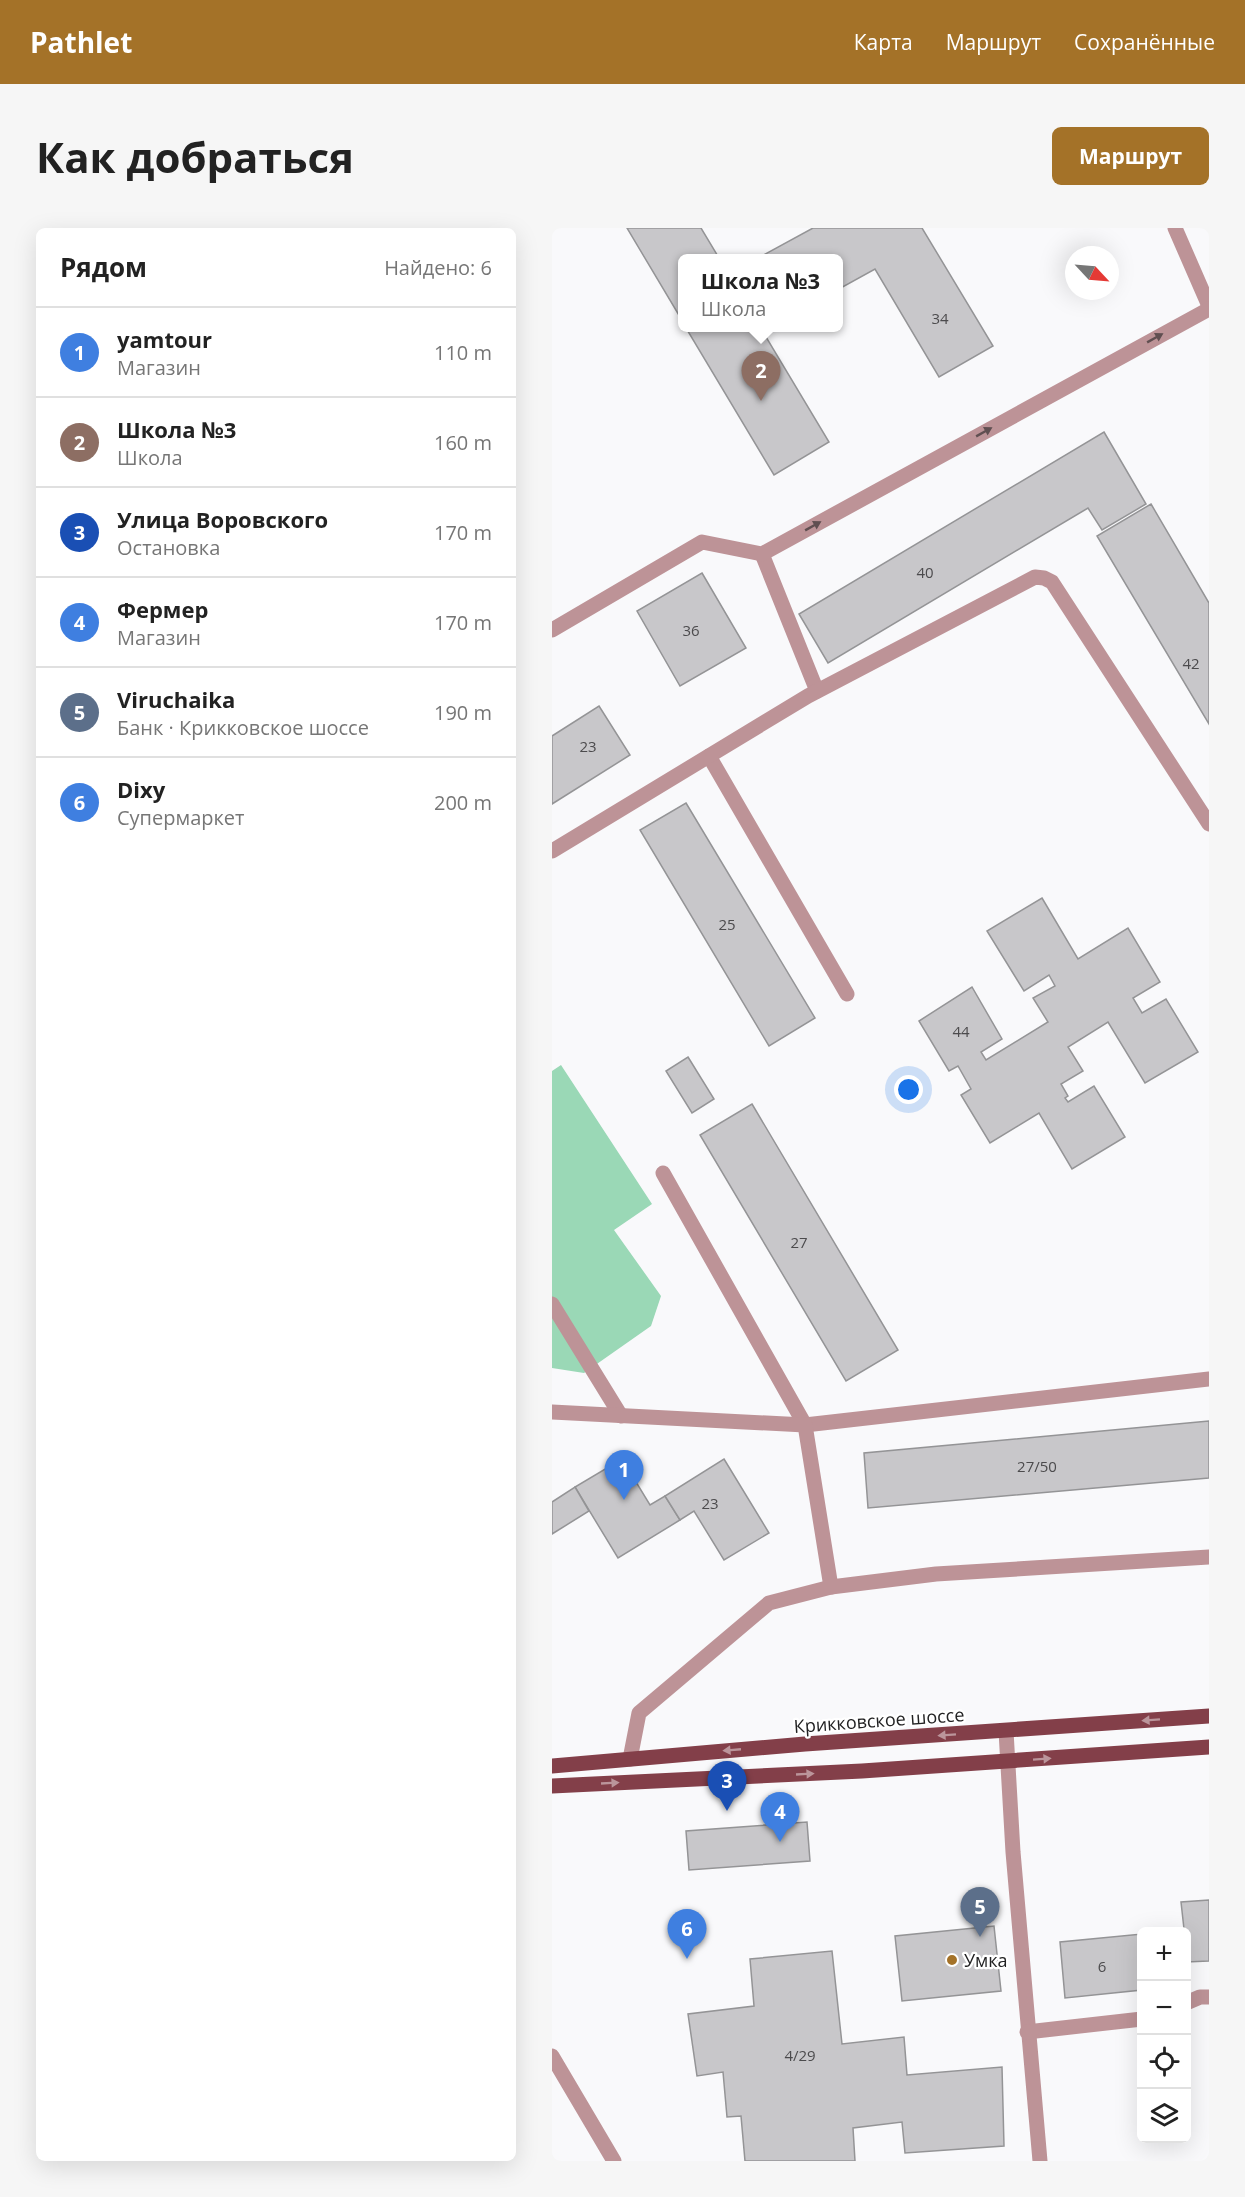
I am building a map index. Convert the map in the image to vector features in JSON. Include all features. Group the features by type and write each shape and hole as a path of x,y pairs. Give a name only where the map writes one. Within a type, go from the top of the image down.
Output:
{"main road":[{"name":"Крикковское шоссе","path":"552,1766 806,1744 1209,1716"},
{"path":"552,1786 862,1771 1209,1747"}],"street":[{"path":"552,630 702,542 762,554 1209,307 1175,228"},
{"path":"762,554 817,691"},
{"path":"552,851 817,691 1035,577 1052,582 1209,824"},
{"path":"709,756 847,994"},
{"path":"663,1173 805,1425 831,1587"},
{"path":"552,1305 621,1416"},
{"path":"552,1412 805,1425 1209,1379"},
{"path":"630,1759 639,1713 769,1603 831,1587 936,1574 1209,1557"},
{"path":"1005,1731 1040,2161"},
{"path":"1191,2001 1200,1997 1209,1997"},
{"path":"1028,2032 1137,2020"},
{"path":"552,2056 615,2161"}],"green space":[{"path":"561,1065 652,1204 614,1230 661,1296 651,1326 584,1373 552,1368 552,1071"}],"building":[{"path":"627,228 701,228 717,254 678,254 678,314"},
{"path":"813,228 922,228 993,346 939,377 875,269 843,287 843,254 765,254"},
{"path":"688,332 763,332 829,442 774,475"},
{"path":"1104,432 1146,504 1102,530 1088,508 828,663 799,614"},
{"path":"1151,504 1209,603 1209,724 1097,536"},
{"path":"702,573 746,648 680,686 637,611"},
{"path":"599,706 630,755 552,804 552,736"},
{"path":"686,803 815,1018 769,1046 640,830"},
{"path":"1042,898 1078,959 1128,928 1160,982 1133,998 1142,1013 1166,999 1198,1052 1145,1083 1108,1022 1068,1047 1083,1071 1061,1084 1068,1096 1065,1098 1068,1102 1094,1086 1125,1137 1072,1169 1039,1113 990,1143 961,1095 971,1089 958,1066 949,1071 919,1021 972,987 1002,1039 981,1052 986,1060 1048,1022 1033,998 1055,986 1049,975 1024,991 987,931"},
{"path":"688,1057 714,1099 692,1113 666,1071"},
{"path":"752,1104 898,1350 846,1381 700,1135"},
{"path":"1209,1421 1209,1478 868,1508 864,1453"},
{"path":"622,1459 650,1505 665,1496 680,1520 618,1558 575,1487"},
{"path":"724,1459 769,1533 724,1560 694,1511 680,1520 665,1496"},
{"path":"575,1487 589,1511 552,1534 552,1502"},
{"path":"807,1822 810,1861 689,1870 686,1831"},
{"path":"1209,1900 1209,1961 1191,1962 1191,1927 1184,1927 1181,1902"},
{"path":"994,1926 1001,1991 902,2001 895,1936"},
{"path":"1137,1934 1137,1991 1065,1998 1060,1942"},
{"path":"832,1951 842,2044 904,2037 907,2075 1002,2067 1004,2146 905,2153 902,2122 853,2128 855,2161 745,2161 741,2116 727,2117 723,2072 697,2076 688,2014 754,2006 750,1959"}],"place":[{"name":"Школа №3","path":"761,401"},
{"name":"yamtour","path":"624,1500"},
{"name":"Улица Воровского","path":"727,1811"},
{"name":"Фермер","path":"780,1842"},
{"name":"Viruchaika","path":"980,1937"},
{"name":"Dixy","path":"687,1959"},
{"name":"Умка","path":"952,1960"}]}
